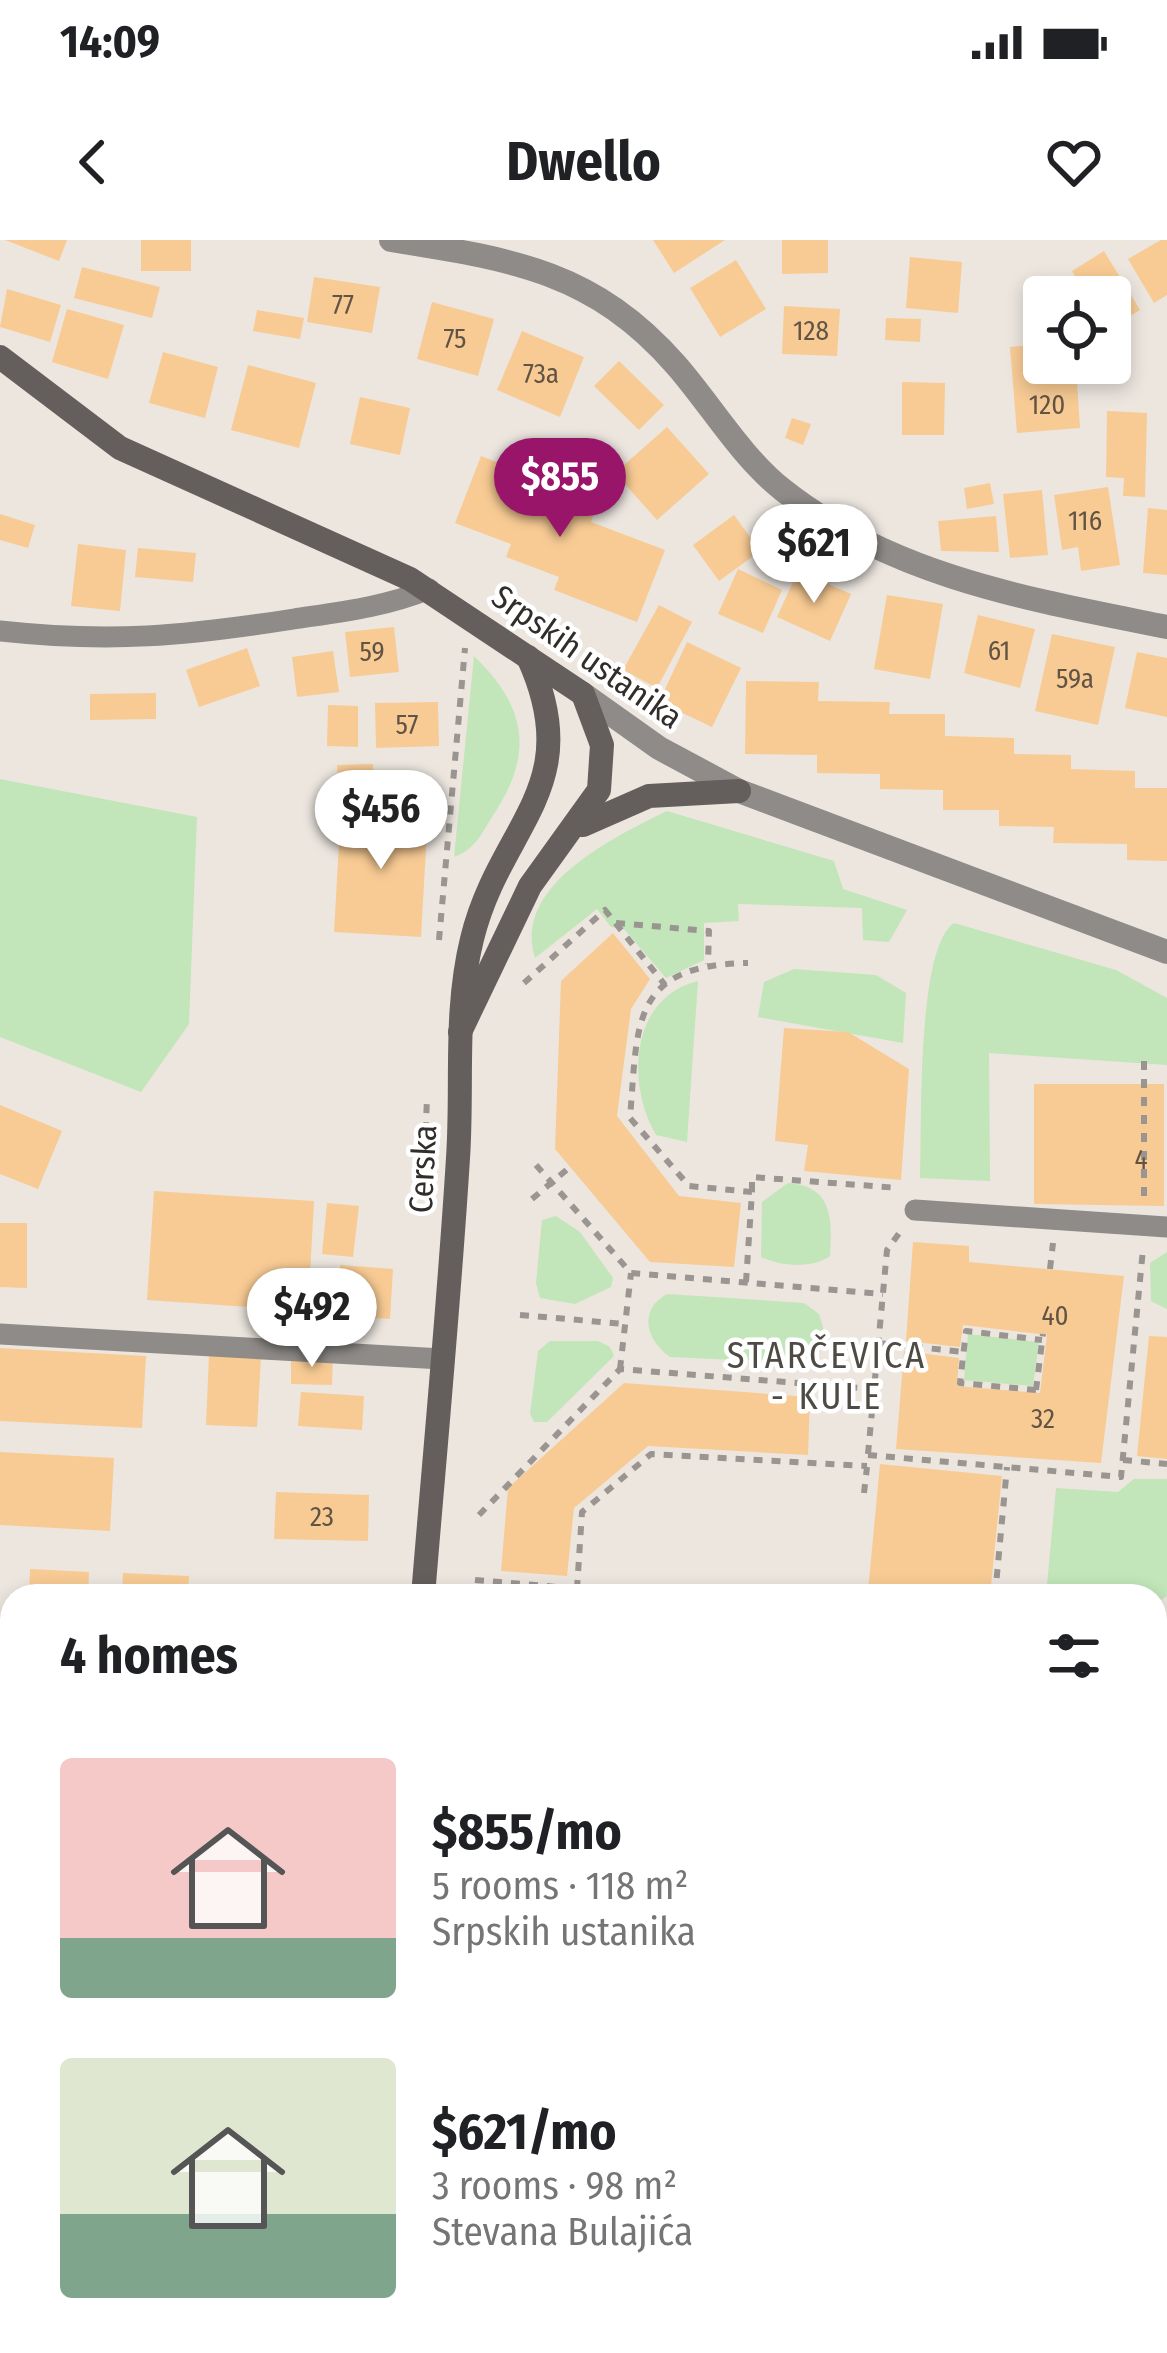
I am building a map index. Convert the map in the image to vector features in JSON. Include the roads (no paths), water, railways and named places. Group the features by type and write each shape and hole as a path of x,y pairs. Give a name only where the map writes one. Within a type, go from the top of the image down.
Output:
{"street":[{"path":"392,240 526,263 589,289 633,319 779,488 908,564 983,587 1167,627"},
{"name":"Srpskih ustanika","path":"0,357 120,448 429,589 659,748 739,791 1167,952"},
{"name":"Cerska","path":"424,1584 460,1136 464,976 480,910 547,774 546,706 527,655"},
{"name":"Cerska","path":"460,1032 530,886 576,830 599,790 602,745 583,694"},
{"path":"576,830 649,796 739,791"}],"lane":[{"path":"0,631 87,640 182,637 389,604 429,589"},
{"path":"912,1199 1156,1228"},
{"path":"0,1334 442,1359"}],"district":[{"name":"STARČEVICA - KULE","path":"827,1376"}]}
